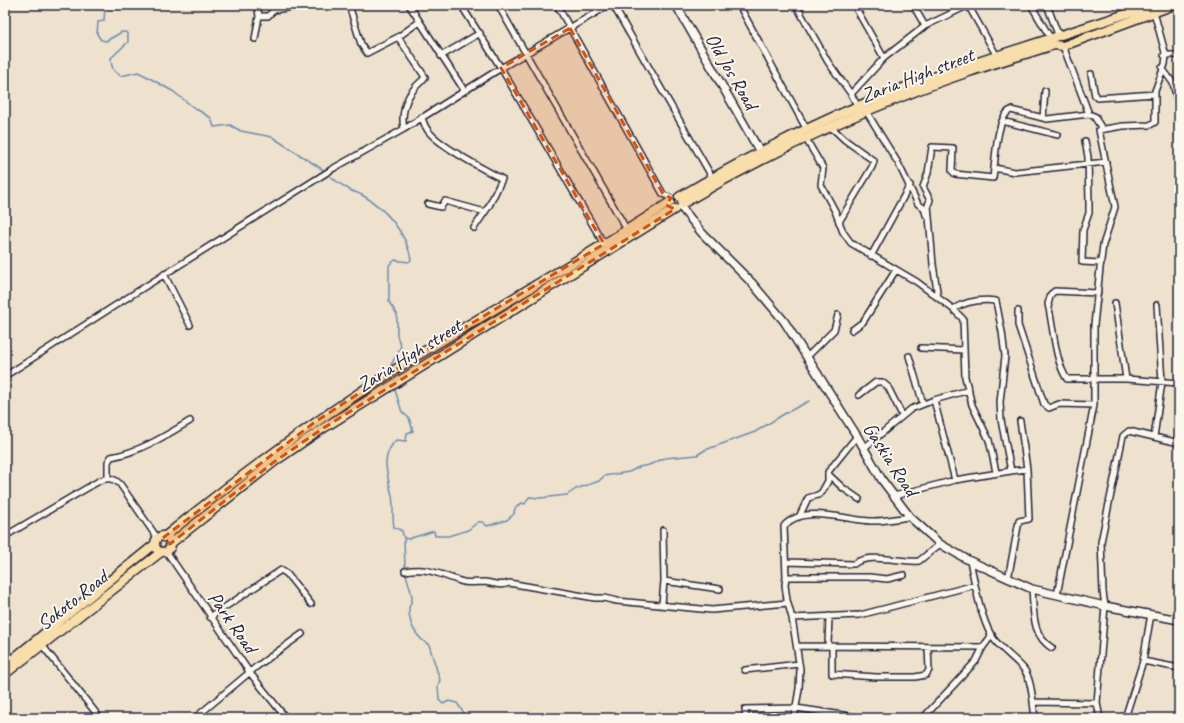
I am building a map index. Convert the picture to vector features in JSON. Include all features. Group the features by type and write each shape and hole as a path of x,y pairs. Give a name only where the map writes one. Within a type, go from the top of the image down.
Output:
{"main road":[{"name":"Old Jos Road","path":"676,5 760,152"},
{"name":"Zaria High street","path":"368,387 627,230 739,171 831,127 904,95 1055,38 1154,8 1174,5"},
{"name":"Zaria High street","path":"170,544 274,462 676,203 712,178 760,152 858,106 903,88 999,59 1054,45 1063,46 1154,8"},
{"name":"Gaskia Road","path":"676,203 702,233 771,304 808,356 843,417 857,436 873,466 894,496 910,517 940,544 970,562 1008,580 1032,589 1105,606 1179,620"},
{"name":"Sokoto Road","path":"5,665 159,540 255,466 315,422 368,387"},
{"path":"168,539 170,544 169,548 163,552 156,549 159,540 168,539"},
{"name":"Sokoto Road","path":"5,674 163,552"}],"street":[{"path":"255,39 259,16 257,5"},
{"path":"259,16 268,16 274,10 305,5"},
{"path":"349,5 361,44 367,52 398,37 420,22"},
{"path":"409,5 440,56 464,90"},
{"path":"461,5 501,68 604,244"},
{"path":"498,5 527,53 627,230"},
{"path":"557,5 663,194 676,203"},
{"path":"5,376 164,274 334,168 404,129 464,90 609,5"},
{"path":"613,5 712,178"},
{"path":"739,5 808,130"},
{"path":"796,5 828,62 858,106"},
{"path":"854,5 884,58"},
{"path":"913,5 925,26"},
{"path":"851,94 884,58 925,26 969,5 999,59"},
{"path":"1031,5 1055,38"},
{"path":"1047,5 1055,38"},
{"path":"1099,130 1150,124 1155,122 1155,94 1162,68 1165,64 1154,8"},
{"path":"440,56 480,33"},
{"path":"398,37 425,77 413,89 408,99 403,114 404,129"},
{"path":"1063,46 1089,114"},
{"path":"1164,55 1179,55"},
{"path":"1162,68 1173,83 1179,108"},
{"path":"1091,74 1094,91 1097,98 1155,94"},
{"path":"1043,118 1044,91"},
{"path":"938,298 929,228 928,205 930,200 923,187 928,173 932,147 953,148 952,171 955,174 993,178 997,142 1002,121 1006,112 1010,110 1043,118 1056,119 1089,114 1096,117 1095,118 1101,127 1099,130 1115,207 1103,245 1101,263 1094,336 1094,405 1057,595"},
{"path":"866,111 910,184 918,204 924,208 929,228"},
{"path":"422,117 427,130 446,145 468,160 502,179 485,212 474,228"},
{"path":"1002,121 1058,135"},
{"path":"1179,122 1179,137"},
{"path":"831,127 845,140 874,161 872,167 839,222"},
{"path":"806,139 823,168 820,182 851,243 917,282 953,309 963,319 965,377 972,405 989,440 996,472"},
{"path":"1085,141 1089,213 1083,230 1082,262 1101,263"},
{"path":"994,168 1015,172 1106,162"},
{"path":"871,256 910,184"},
{"path":"428,204 441,207 444,200 485,212"},
{"path":"852,330 863,322 896,270"},
{"path":"164,274 190,325"},
{"path":"1098,292 1055,291 1051,294 1048,304 1058,354 1067,379 1126,379 1179,383"},
{"path":"953,309 967,302 996,302 1002,332 1004,356 1000,402 1001,420 1011,471"},
{"path":"1115,303 1126,379"},
{"path":"1154,437 1162,382 1157,305"},
{"path":"1018,312 1018,325 1044,404 1049,408 1059,404 1094,405"},
{"path":"808,356 834,330 838,315"},
{"path":"921,348 964,350"},
{"path":"909,356 923,404"},
{"path":"858,395 876,382 882,382 888,387 902,415"},
{"path":"864,448 911,409 934,400 969,390"},
{"path":"934,400 955,480"},
{"path":"108,478 108,462 111,457 126,455 154,442 190,421"},
{"path":"1008,580 1019,521 1029,520 1026,454 1020,421"},
{"path":"1100,718 1098,703 1105,606 1103,592 1102,542 1123,436 1129,431 1179,443"},
{"path":"857,436 828,474 843,488 859,499"},
{"path":"894,496 955,480 996,472 1027,469"},
{"path":"799,517 808,498 822,492 830,476"},
{"path":"5,536 93,484 108,478 116,480 120,484 159,540"},
{"path":"794,718 799,689 800,664 785,585 786,562 784,526 793,517 831,514 872,521 910,517"},
{"path":"662,604 664,582 663,530"},
{"path":"786,562 854,564 860,560 880,558 919,561 940,544"},
{"name":"Park Road","path":"163,552 250,673 196,718"},
{"path":"970,562 975,585 992,635 1024,669 1028,677 1035,718"},
{"path":"405,572 416,569 433,571 461,582 484,582 504,586 509,583 595,598 662,604 694,610 753,608 788,603"},
{"path":"210,617 281,570 287,574 311,604"},
{"path":"786,577 869,577 887,579 904,575"},
{"path":"664,582 720,589"},
{"path":"792,618 860,615 975,585"},
{"path":"1032,589 1037,632 1046,644 1052,648"},
{"path":"1125,718 1143,661 1151,614"},
{"path":"829,616 832,674 876,677 915,677 926,675 929,670 928,647"},
{"path":"286,718 250,673 256,666 302,634"},
{"path":"923,718 976,661 983,647 992,635"},
{"path":"42,645 100,718"},
{"path":"797,646 983,647"},
{"path":"1143,661 1179,668"},
{"path":"745,670 800,664"},
{"path":"1033,702 1098,703"},
{"path":"746,718 745,709 796,708 862,718"}],"highlighted area":[{"path":"570,28 663,194 671,198 666,205 675,209 322,429 274,462 170,544 164,537 315,422 407,362 604,244 501,68"}],"waterway":[{"path":"105,5 104,21 98,22 97,34 101,40 106,41 122,32 126,32 128,37 128,42 111,58 111,64 118,74 121,76 138,72 174,92 193,107 211,118 214,127 230,125 241,131 272,137 325,171"},
{"path":"328,174 344,187 371,200 387,214 400,231 409,250 411,260 408,262 395,260 389,265 389,302 397,314 397,336 401,346 390,369"},
{"path":"394,387 402,412 409,418 413,431 407,433 406,441 396,440 391,447 386,460 387,474 393,500 394,527 402,531 404,538 405,569"},
{"path":"404,538 408,539 434,531 435,536 448,536 468,530 478,522 483,522 487,526 507,520 514,514 517,506 522,503 525,504 529,497 540,498 567,495 576,489 599,481 604,476 629,472 665,458 697,455 705,450 755,432 809,401"},
{"path":"406,573 412,598 409,609 410,620 414,630 420,638 429,645 440,680 438,685 439,700 443,704 449,701 457,703 467,718"}]}
